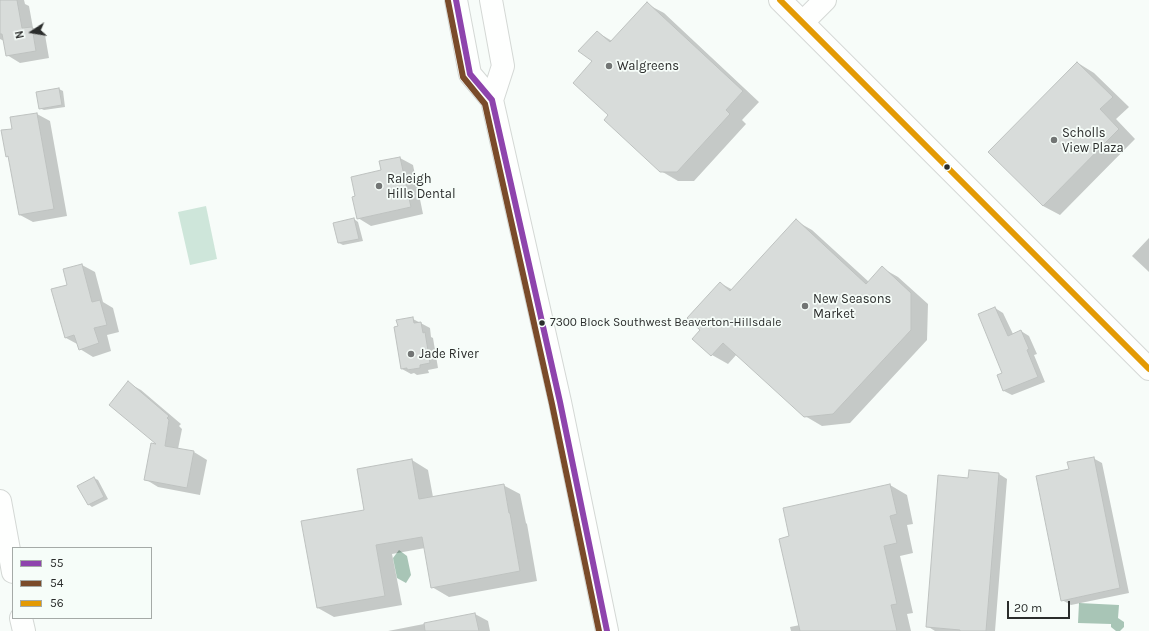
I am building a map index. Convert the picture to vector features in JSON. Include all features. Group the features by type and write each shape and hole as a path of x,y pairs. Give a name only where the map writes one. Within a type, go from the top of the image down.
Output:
{"main road":[{"path":"456,0 470,74 492,100 560,402 607,631"},
{"path":"490,0 504,66 492,100"},
{"path":"780,0 1149,369"},
{"path":"803,22 825,0"},
{"path":"0,501 2,525 12,568"},
{"path":"21,619 24,631"}],"shaded area":[{"path":"206,206 217,259 190,265 178,212"},
{"path":"399,550 407,556 411,575 406,583 397,578 393,558"},
{"path":"1079,603 1119,605 1118,618 1124,622 1124,627 1120,631 1116,631 1111,627 1111,624 1078,623"}],"building":[{"path":"0,0 17,0 22,28 32,27 36,51 6,56 2,34 0,34"},
{"name":"Walgreens","path":"647,2 743,91 726,110 730,114 677,172 660,172 604,120 608,115 573,83 592,61 578,51 597,31 610,42"},
{"name":"Scholls View Plaza","path":"1077,62 1113,97 1100,109 1119,129 1043,206 988,152"},
{"path":"59,88 62,105 39,109 36,92"},
{"path":"37,113 54,209 19,215 8,156 6,157 1,130 12,129 10,117"},
{"name":"Raleigh Hills Dental","path":"400,157 411,207 357,219 352,197 355,196 351,177 381,170 379,161"},
{"path":"354,218 359,239 338,243 333,223"},
{"name":"New Seasons Market","path":"796,219 866,284 882,266 911,293 911,330 833,414 804,417 723,343 711,356 692,339 700,330 687,318 720,282 730,291"},
{"path":"82,264 92,302 100,300 107,325 94,328 99,343 79,350 74,335 65,338 51,289 67,285 63,269"},
{"path":"995,307 1008,336 1021,330 1038,377 1003,391 997,375 1002,373 978,314"},
{"name":"Jade River","path":"413,317 414,323 421,322 423,333 425,332 430,363 420,365 420,368 407,370 407,368 401,369 394,327 398,326 396,320"},
{"path":"128,381 169,416 167,418 169,420 165,446 194,451 187,488 144,480 151,443 156,444 109,405"},
{"path":"1094,457 1120,588 1061,601 1036,476 1069,469 1067,462"},
{"path":"412,459 419,499 504,484 520,571 431,588 422,537 376,545 385,596 317,608 301,521 364,510 357,469"},
{"path":"969,470 999,473 986,631 960,631 926,627 938,475 968,478"},
{"path":"94,477 104,497 88,505 77,486"},
{"path":"890,484 897,514 890,516 897,543 884,546 897,604 891,605 897,631 800,631 779,539 789,536 783,508"},
{"path":"475,613 479,631 425,631 424,623"}],"transit line":[{"name":"55","path":"456,0 470,74 492,100 560,402 607,631"},
{"name":"56","path":"780,0 1149,369"},
{"name":"54","path":"448,1 463,77 485,104 552,404 599,631"}],"place":[{"name":"Walgreens","path":"609,66"},
{"name":"Scholls View Plaza","path":"1054,140"},
{"name":"Raleigh Hills Dental","path":"379,186"},
{"name":"New Seasons Market","path":"805,306"},
{"name":"7300 Block Southwest Beaverton-Hillsdale","path":"542,323"},
{"name":"Jade River","path":"411,354"}]}
